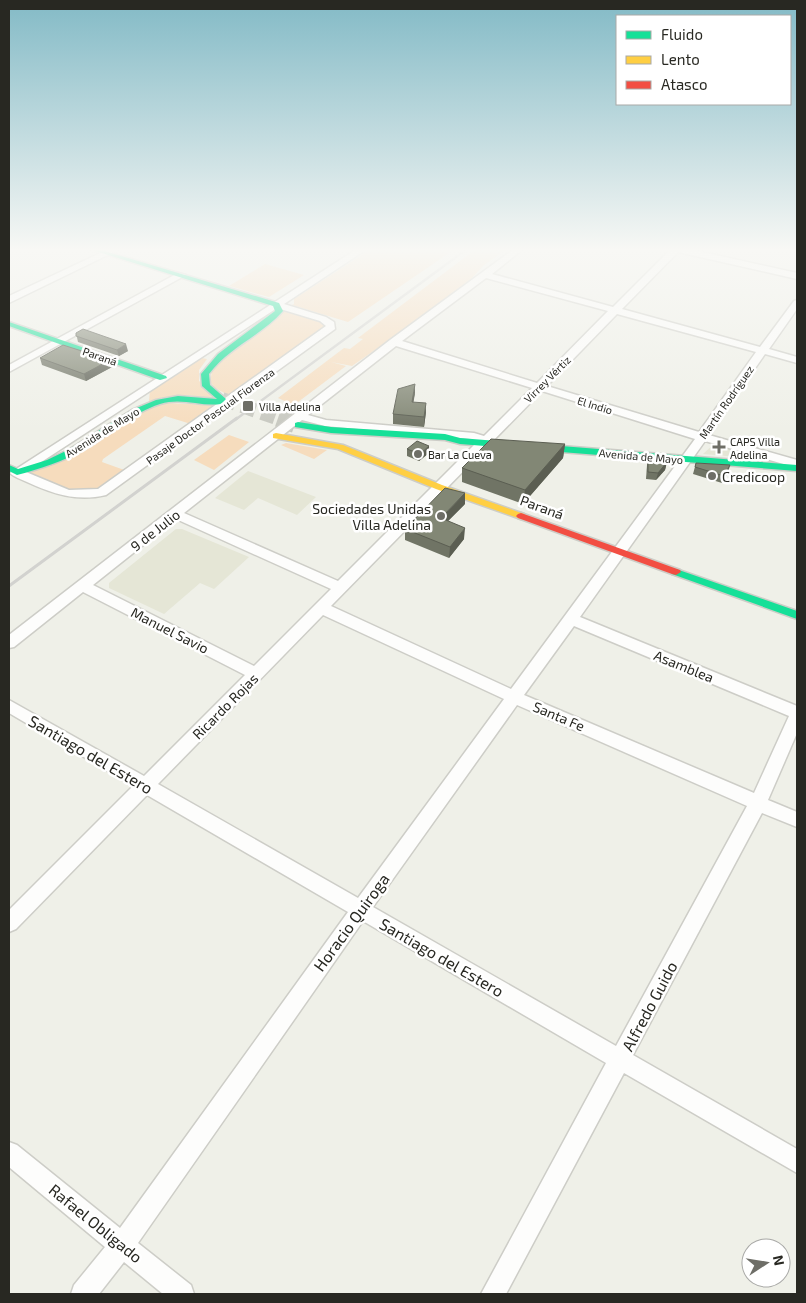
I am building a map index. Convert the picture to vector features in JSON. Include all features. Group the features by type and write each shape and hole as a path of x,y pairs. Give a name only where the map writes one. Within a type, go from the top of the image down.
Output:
{"street":[{"path":"9,369 117,310"},
{"path":"12,473 269,310"},
{"name":"Avenida de Mayo","path":"12,473 61,458 151,403 190,398 220,401 205,382 207,368 218,357 273,320 279,310"},
{"name":"Pasaje Doctor Pascual Fiorenza","path":"12,473 67,495 79,496 102,492 331,328 329,322 291,310"},
{"name":"9 de Julio","path":"9,644 174,514 276,436 297,423 394,342 438,310"},
{"path":"608,310 797,360"},
{"name":"Virrey Vértiz","path":"439,487 486,442 537,387 618,310"},
{"name":"Martín Rodríguez","path":"621,551 792,310"},
{"name":"Paraná","path":"9,324 163,378"},
{"name":"El Indio","path":"394,342 702,437 797,464"},
{"name":"Avenida de Mayo","path":"297,423 325,422 474,436 486,442"},
{"name":"Avenida de Mayo","path":"297,423 331,430 445,437 460,441 797,468"},
{"name":"Paraná","path":"276,436 340,447 439,487 797,615"},
{"name":"Ricardo Rojas","path":"9,923 257,674 439,487"},
{"path":"174,514 341,588"},
{"name":"Horacio Quiroga","path":"83,1294 122,1245 360,910 621,551"},
{"name":"Manuel Savio","path":"83,586 257,674"},
{"name":"Santa Fe","path":"322,608 514,697 797,820"},
{"name":"Asamblea","path":"570,620 797,714"},
{"name":"Santiago del Estero","path":"9,706 797,1162"},
{"name":"Alfredo Guido","path":"493,1294 621,1060 758,803 797,714"},
{"name":"Rafael Obligado","path":"9,1153 182,1294"}],"shaded area":[{"path":"282,310 320,320 325,327 230,396 215,388 210,382 213,365"},
{"path":"308,310 366,310 348,322"},
{"path":"395,310 432,310 352,366 331,362 346,366 288,409 283,407 287,402 278,398 344,348 350,349 363,339 358,338"},
{"path":"202,358 207,359 199,370 199,381 219,399 186,395 149,401 150,390"},
{"path":"165,403 216,405 191,424 165,416 103,459 102,462 127,471 97,491 68,490 30,473 140,412"},
{"path":"229,435 249,442 214,470 194,460"},
{"path":"286,443 327,450 314,459 281,445"},
{"name":"CAPS Villa Adelina","path":"714,444 742,451 738,457 703,454"},
{"path":"248,471 316,497 297,515 258,498 244,510 215,498"},
{"path":"176,529 182,529 249,557 214,589 200,583 164,614 109,588 109,583"}],"building":[{"path":"83,329 126,344 117,350 76,336 76,333"},
{"path":"63,345 110,360 84,374 40,358"},
{"path":"415,384 412,402 426,403 424,417 393,414 398,389"},
{"path":"491,439 565,444 525,490 462,468"},
{"path":"417,441 429,446 420,454 407,449"},
{"path":"648,458 667,462 658,473 648,472"},
{"path":"696,463 730,465 724,476 695,467"},
{"path":"445,488 465,493 441,518 465,528 450,547 405,529"}],"tunnel":[{"path":"222,399 282,420"},
{"path":"278,418 298,425"}],"railway":[{"path":"235,420 385,310"},
{"path":"9,586 237,418"}],"traffic: fast":[{"path":"222,399 206,386 205,374 220,356 260,327 278,310"},
{"path":"9,324 163,378"},
{"path":"9,468 17,472 58,459 81,447 124,418 159,402 172,399 218,402"},
{"path":"298,425 331,430 445,437 460,441 797,468"},
{"path":"676,572 797,615"}],"traffic: slow":[{"path":"276,436 340,447 439,487 521,516"}],"traffic: jam":[{"path":"521,516 676,572"}],"place":[{"name":"Villa Adelina","path":"248,406"},
{"name":"CAPS Villa Adelina","path":"719,447"},
{"name":"Bar La Cueva","path":"418,454"},
{"name":"Credicoop","path":"712,476"},
{"name":"Sociedades Unidas Villa Adelina","path":"441,516"}]}
